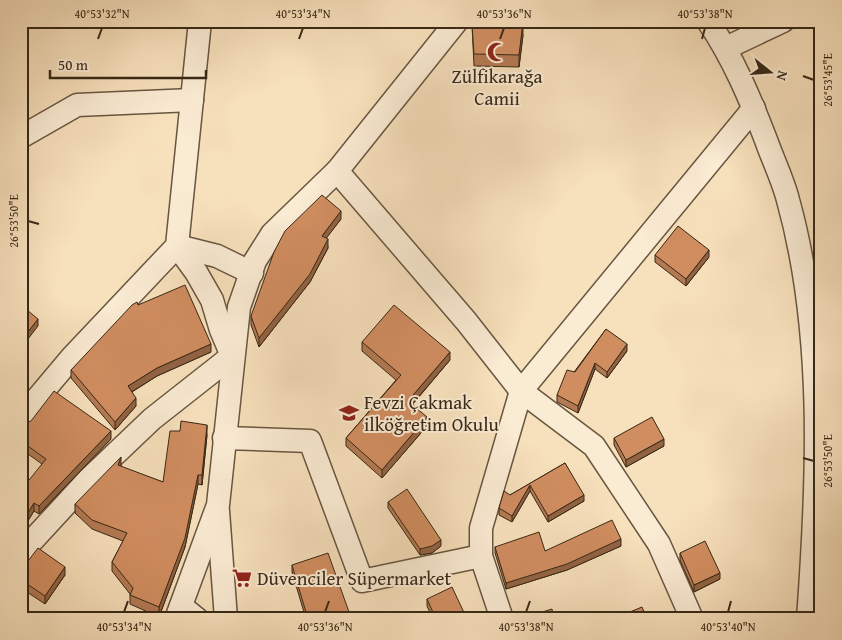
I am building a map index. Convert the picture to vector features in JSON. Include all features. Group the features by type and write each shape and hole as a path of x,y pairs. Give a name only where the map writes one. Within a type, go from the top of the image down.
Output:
{"street":[{"path":"21,421 28,397 72,357 177,246 200,21"},
{"path":"226,619 218,505 232,356 239,307 258,255 272,234 337,171 457,21"},
{"path":"708,21 726,48 754,108 788,200 804,278 813,347 816,515 808,619"},
{"path":"726,48 783,21"},
{"path":"21,137 77,105 192,100"},
{"path":"502,619 481,556 481,528 521,391 754,108"},
{"path":"337,171 466,321 521,391 594,446 659,544 692,619"},
{"path":"177,246 217,256 252,273"},
{"path":"177,246 206,288 232,356"},
{"path":"21,558 30,543 117,452 152,419 232,356"},
{"path":"224,438 310,442 362,581 481,556"},
{"path":"184,615 218,505"}],"building":[{"path":"523,22 519,55 474,54 472,25"},
{"path":"322,195 341,211 322,236 328,239 310,274 259,338 251,316 274,252 285,231"},
{"path":"678,226 709,250 686,279 655,255"},
{"path":"185,285 211,344 157,368 128,386 136,398 115,422 71,370 132,305 137,302 138,305"},
{"path":"21,305 38,319 21,341"},
{"path":"394,305 450,352 408,401 427,417 382,470 346,438 401,375 362,342"},
{"path":"606,329 627,344 607,372 595,363 578,406 557,395 567,370 575,372"},
{"path":"54,391 111,431 39,506 34,503 21,524 21,490 46,459 21,441 21,425 31,421"},
{"path":"652,417 664,439 626,460 614,438"},
{"path":"181,421 207,425 202,475 198,475 185,538 159,607 130,595 133,588 112,562 127,533 92,520 75,504 121,457 118,465 163,482 170,431 180,431"},
{"path":"565,463 584,495 548,516 530,485 512,516 499,508 504,491 510,495"},
{"path":"407,489 441,540 432,546 420,549 388,502"},
{"path":"612,520 621,539 567,564 506,583 495,547 539,532 545,551"},
{"path":"705,541 720,573 694,585 680,553"},
{"path":"38,548 65,567 45,596 21,580 21,561 28,561"},
{"path":"328,553 349,612 328,619 308,619 292,565"},
{"path":"452,587 467,619 436,619 427,599"},
{"path":"642,607 647,619 613,619"},
{"path":"552,609 554,619 520,619"}],"place":[{"name":"Zülfikarağa Camii","path":"497,52"},
{"name":"Fevzi Çakmak ilköğretim Okulu","path":"349,413"},
{"name":"Düvenciler Süpermarket","path":"242,578"}]}
